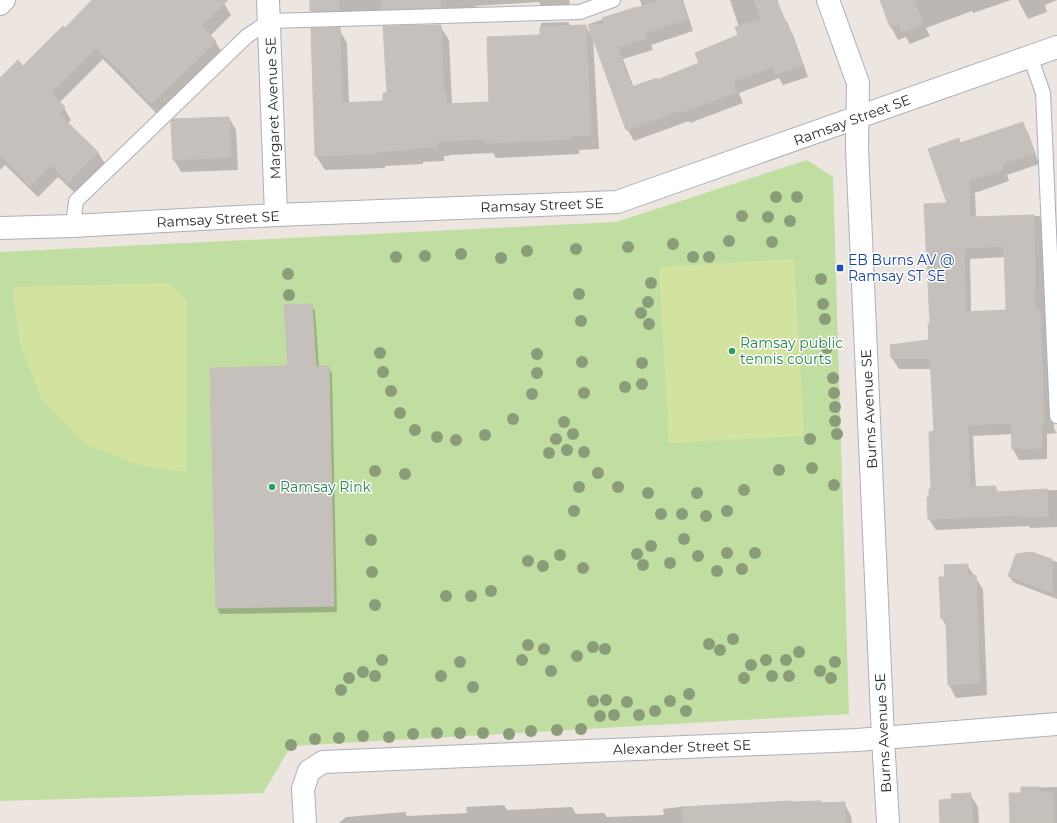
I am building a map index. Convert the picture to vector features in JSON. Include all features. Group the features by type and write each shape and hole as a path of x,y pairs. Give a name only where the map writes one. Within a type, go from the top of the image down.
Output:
{"street":[{"path":"0,4 4,0"},
{"name":"Burns Avenue SE","path":"828,0 858,83 857,148 888,823"},
{"name":"Margaret Avenue SE","path":"269,10 276,215"},
{"name":"Ramsay Street SE","path":"0,228 73,226 276,215 617,202 1057,46"},
{"name":"Alexander Street SE","path":"305,823 303,789 309,771 323,762 883,738 1057,724"}],"lane":[{"path":"73,226 76,200 247,36 269,10 580,12 613,0"},
{"path":"1030,56 1043,93 1057,416"}],"green space":[{"path":"807,160 833,177 849,714 291,746 263,793 0,801 0,252 616,222"},
{"name":"Ramsay public tennis courts","path":"794,259 804,436 669,443 659,267"},
{"path":"169,283 187,301 186,472 142,466 85,444 42,400 20,344 12,287"}],"building":[{"path":"92,0 228,0 201,26 216,41 151,104 96,48 51,93 65,107 59,114 98,152 68,183 51,165 30,186 0,155 0,78 18,60 23,66 63,26 65,28"},
{"path":"310,0 339,0 339,10 310,11"},
{"path":"382,0 440,0 440,8 382,9"},
{"path":"661,0 681,0 687,19 645,33 647,38 617,47 632,87 657,78 657,80 699,63 695,53 738,35 735,27 761,19 754,0 777,0 785,23 787,22 802,65 776,74 773,67 733,81 737,92 683,112 682,110 626,130 588,25 604,24 602,18"},
{"path":"880,0 914,0 923,24 902,32 899,24 890,27"},
{"path":"441,25 444,92 446,92 447,104 489,102 487,37 540,35 540,27 586,25 591,135 571,136 571,139 486,143 486,139 441,141 436,142 437,147 377,152 377,154 315,156 311,28 340,27 342,103 383,101 383,93 387,93 383,26"},
{"path":"229,117 231,157 173,160 171,121 173,119"},
{"path":"1023,122 1034,153 1002,164 1004,169 969,181 970,217 1034,215 1035,310 1040,310 1042,362 1044,423 1041,423 1042,448 1012,449 1011,423 968,425 970,487 996,486 996,492 1047,489 1048,516 1023,517 1023,515 928,519 927,497 929,497 929,489 931,489 929,432 934,431 930,358 891,358 890,345 929,340 928,324 930,324 924,204 947,203 928,149 959,138 960,143","holes":["1004,246 1006,310 966,312 964,248"]},
{"name":"Ramsay Rink","path":"312,304 316,366 329,366 334,606 216,608 210,368 288,366 284,305"},
{"path":"1031,552 1052,559 1053,593 1008,576 1016,554"},
{"path":"968,564 968,576 976,575 980,683 948,685 946,618 941,619 939,577 945,577 944,565"},
{"path":"1021,787 1040,787 1040,792 1053,791 1054,823 1010,823 1009,793 1021,793"},
{"path":"971,793 973,823 940,823 939,800 952,799 951,794"},
{"path":"791,801 821,801 821,803 845,802 846,823 683,823 682,807"}],"place":[{"name":"EB Burns AV @ Ramsay ST SE","path":"840,268"},
{"name":"Ramsay public tennis courts","path":"732,351"},
{"name":"Ramsay Rink","path":"272,487"}]}
